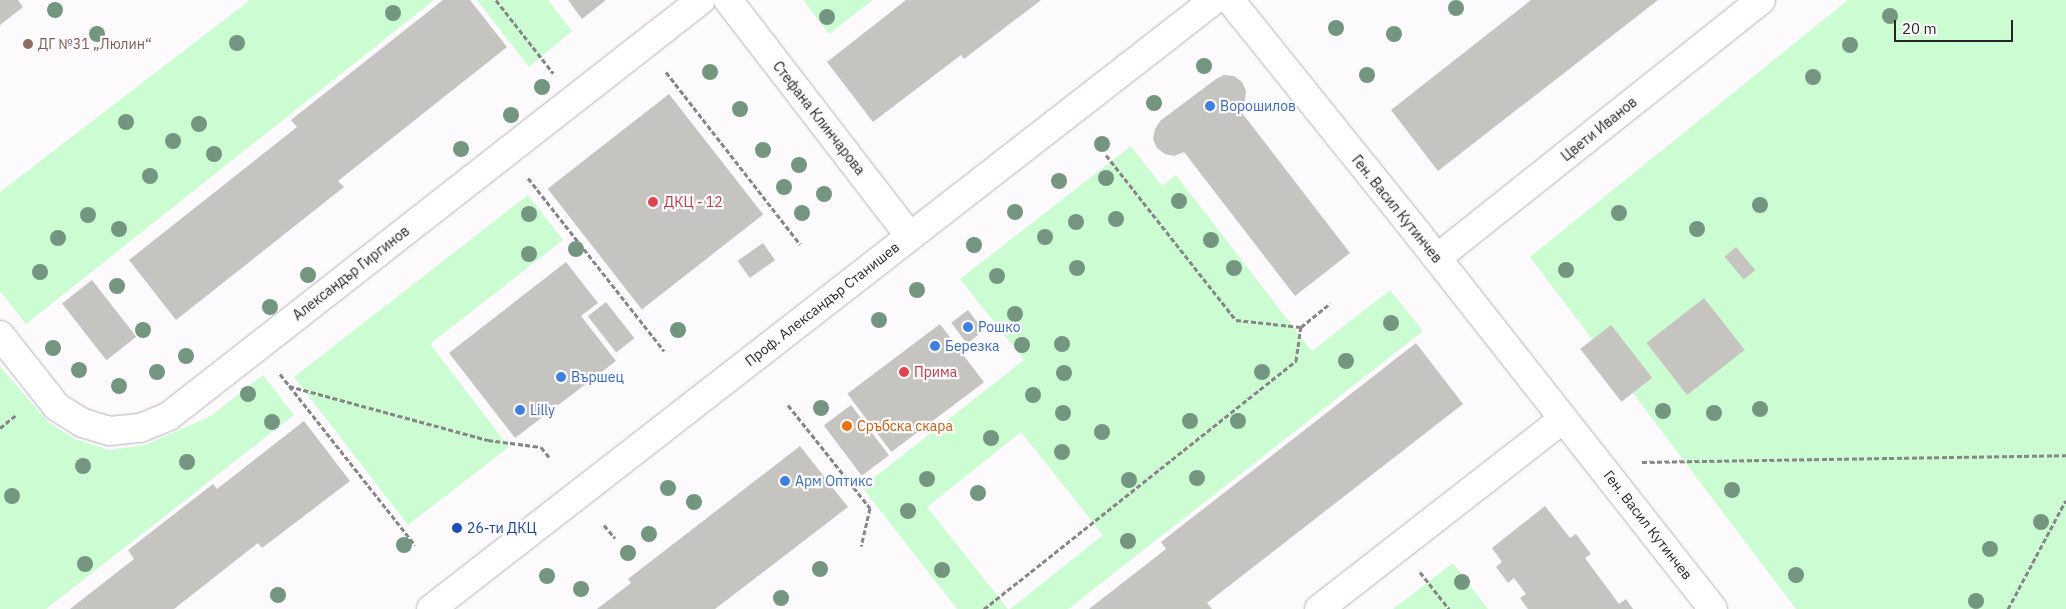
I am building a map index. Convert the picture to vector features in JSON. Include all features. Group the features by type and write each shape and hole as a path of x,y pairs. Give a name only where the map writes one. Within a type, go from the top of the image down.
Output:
{"street":[{"name":"Александър Гиргинов","path":"0,335 57,407 83,423 110,431 140,428 169,416 701,0"},
{"name":"Стефана Клинчарова","path":"728,0 910,236"},
{"name":"Проф. Александър Станишев","path":"431,609 1214,0"},
{"name":"Ген. Васил Кутинчев","path":"1230,0 1437,258 1713,609"},
{"name":"Цвети Иванов","path":"1437,258 1760,0"},
{"path":"1319,609 1563,419"}],"path":[{"path":"496,0 574,99"},
{"path":"644,44 800,244"},
{"path":"507,151 664,351"},
{"path":"1106,155 1236,320 1301,327"},
{"path":"984,609 1296,361 1301,327 1331,303"},
{"path":"257,346 415,546"},
{"path":"289,386 488,440 541,447 549,457"},
{"path":"788,405 870,508 861,546"},
{"path":"1599,463 2066,455"},
{"path":"2008,609 2066,500"},
{"path":"604,524 615,538"},
{"path":"1400,546 1449,609"}],"green space":[{"path":"250,0 434,0 26,324 0,291 0,192"},
{"path":"477,0 548,0 572,31 529,67"},
{"path":"803,0 873,0 829,34"},
{"path":"1848,0 2066,0 2066,609 1796,609 1530,257"},
{"path":"1131,146 1162,186 1176,175 1312,351 1390,290 1423,331 1068,609 1010,609 1103,535 1021,432 927,507 1008,609 957,609 862,487 1024,360 960,279"},
{"path":"528,195 563,240 430,344 509,447 408,525 294,377"},
{"path":"0,366 48,422 75,439 109,450 145,445 211,416 263,375 294,415 46,609 0,609"},
{"path":"1453,563 1488,609 1393,609"}],"building":[{"path":"0,0 18,0 23,7 0,25"},
{"path":"443,0 470,0 507,47 338,181 344,187 176,320 129,260 297,127 291,120"},
{"path":"568,0 606,0 582,19"},
{"path":"906,0 1041,0 964,59 961,55 873,122 827,62"},
{"path":"1531,0 1658,0 1438,171 1391,110"},
{"path":"1224,75 1234,76 1242,82 1246,91 1245,101 1239,109 1350,253 1295,296 1184,152 1174,156 1165,154 1157,148 1153,139 1155,129 1160,121"},
{"path":"669,94 763,215 642,309 548,189"},
{"path":"763,243 775,260 750,278 738,261"},
{"path":"1736,247 1755,270 1744,280 1725,257"},
{"path":"566,262 598,303 581,316 616,361 515,438 449,353"},
{"path":"92,280 136,337 106,360 62,303"},
{"path":"1704,298 1745,350 1687,395 1646,343"},
{"path":"606,302 634,338 616,352 588,316"},
{"path":"968,310 984,331 967,343 951,323"},
{"path":"940,324 984,382 891,452 847,394"},
{"path":"1611,325 1652,378 1622,402 1580,349"},
{"path":"1416,343 1463,404 1207,603 1212,609 1089,609 1166,549 1161,542"},
{"path":"851,405 889,455 862,476 824,425"},
{"path":"304,421 350,481 262,548 258,543 174,609 70,609 134,559 128,550 213,484 217,489"},
{"path":"800,446 848,507 715,609 597,609 631,583 628,579"},
{"path":"1545,506 1570,538 1576,534 1591,554 1585,558 1619,604 1626,599 1633,609 1528,609 1520,598 1526,594 1514,578 1508,583 1496,567 1502,562 1492,548"}],"place":[{"name":"ДГ №31 „Люлин“","path":"28,44"},
{"name":"Ворошилов","path":"1210,106"},
{"name":"ДКЦ - 12","path":"653,202"},
{"name":"Рошко","path":"968,327"},
{"name":"Березка","path":"935,346"},
{"name":"Прима","path":"904,372"},
{"name":"Вършец","path":"561,377"},
{"name":"Lilly","path":"520,410"},
{"name":"Сръбска скара","path":"847,426"},
{"name":"Арм Оптикс","path":"785,481"},
{"name":"26-ти ДКЦ","path":"457,528"}]}
